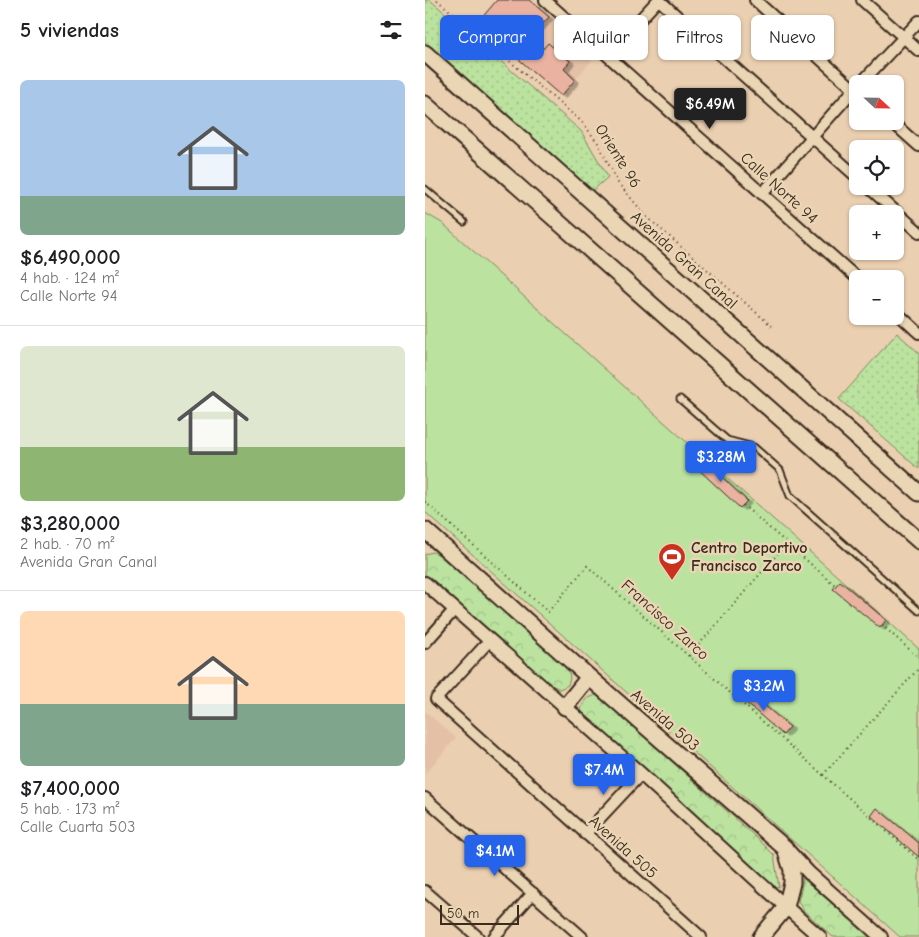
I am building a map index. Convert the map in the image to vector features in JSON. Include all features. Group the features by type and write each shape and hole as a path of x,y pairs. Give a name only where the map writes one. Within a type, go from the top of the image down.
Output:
{"main road":[{"name":"Avenida Gran Canal","path":"425,53 919,493"},
{"path":"425,104 919,541"},
{"name":"Avenida 503","path":"425,531 589,678 785,848"},
{"path":"565,707 589,678"},
{"path":"761,937 786,908 791,883 791,870 785,848"}],"street":[{"name":"Calle Norte 94","path":"545,0 562,15"},
{"path":"645,15 659,0 849,170"},
{"path":"755,0 849,81"},
{"path":"862,0 919,51"},
{"path":"869,75 919,21"},
{"name":"Calle Norte 94","path":"613,60 849,271"},
{"path":"762,194 849,97"},
{"path":"901,130 919,146"},
{"path":"877,195 919,232"},
{"path":"904,319 919,332"},
{"path":"425,582 641,774 820,937"},
{"path":"425,644 455,609"},
{"name":"Avenida 505","path":"491,640 436,699 701,937"},
{"path":"585,834 641,774"},
{"path":"425,798 582,937"},
{"name":"Avenida 503","path":"785,848 809,873 881,937"},
{"path":"425,891 478,937"},
{"path":"494,937 533,893"}],"lane":[{"path":"426,190 465,222"},
{"path":"680,399 727,440 754,447 781,470 790,496 919,611"}],"path":[{"name":"Oriente 96","path":"437,0 582,122 598,143 619,183 647,217 775,328"},
{"name":"Francisco Zarco","path":"425,502 548,612 587,566 919,860"},
{"path":"743,505 836,586"},
{"path":"689,656 787,543"},
{"path":"882,625 919,658"},
{"path":"823,775 919,668"}],"shaded area":[{"path":"549,17 554,21 554,60 592,60 561,96 520,60 544,60 544,23"},
{"path":"425,711 456,738 425,774"}],"green space":[{"path":"425,0 430,0 447,15 440,15 440,56 425,43"},
{"path":"444,60 499,60 581,131 608,177 591,192"},
{"name":"Centro Deportivo Francisco Zarco","path":"425,213 442,223 919,649 919,937 900,937 425,512"},
{"path":"897,333 919,353 919,469 839,399"},
{"path":"433,552 440,555 568,668 570,678 568,685 560,689 551,685 425,574 425,554"},
{"path":"596,695 774,855 779,887 772,886 583,715 581,709 586,699"},
{"path":"803,878 870,937 833,937 803,910 798,901"}],"building":[{"path":"497,0 529,0 549,17 544,23 544,15 484,15"},
{"path":"548,43 554,48 554,60 570,61 564,69 575,80 561,96 520,60 544,60 544,48"},
{"path":"703,459 747,501 740,508 696,467"},
{"path":"840,581 886,620 880,628 833,589"},
{"path":"744,688 790,727 783,735 737,695"},
{"path":"877,808 919,843 919,857 871,816"}],"place":[{"name":"Centro Deportivo Francisco Zarco","path":"672,581"}]}
